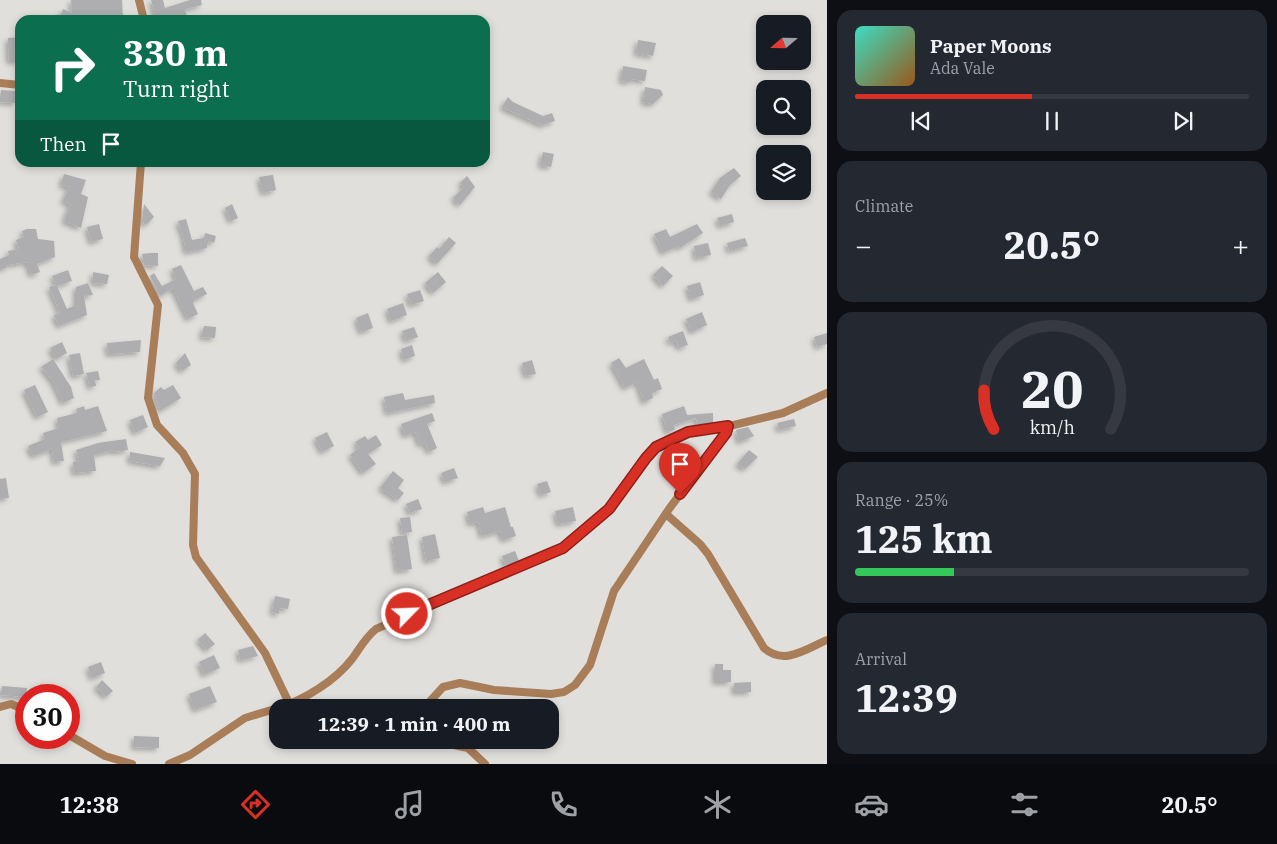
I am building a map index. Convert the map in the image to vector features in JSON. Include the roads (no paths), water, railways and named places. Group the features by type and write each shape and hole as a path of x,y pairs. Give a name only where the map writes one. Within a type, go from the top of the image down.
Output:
{"street":[{"path":"139,0 143,15"},
{"path":"0,83 15,84"},
{"path":"141,167 134,257 158,305 149,386 149,405 161,431 183,453 195,474 193,545 196,557 265,653 287,699"},
{"path":"298,699 313,692 338,674 352,659 367,637 376,629 563,548 602,517 650,452 664,442 688,432 728,426 783,413 827,393"},
{"path":"432,699 443,687 460,683 494,690 551,694 564,692 575,685 590,665 614,591 666,514 726,433 728,426"},
{"path":"666,514 704,549 764,648 772,655 780,658 788,657 827,640"},
{"path":"0,707 11,704 15,706"},
{"path":"169,764 190,755 245,718 269,711"},
{"path":"80,741 105,756 132,764"},
{"path":"469,749 485,764"}]}
